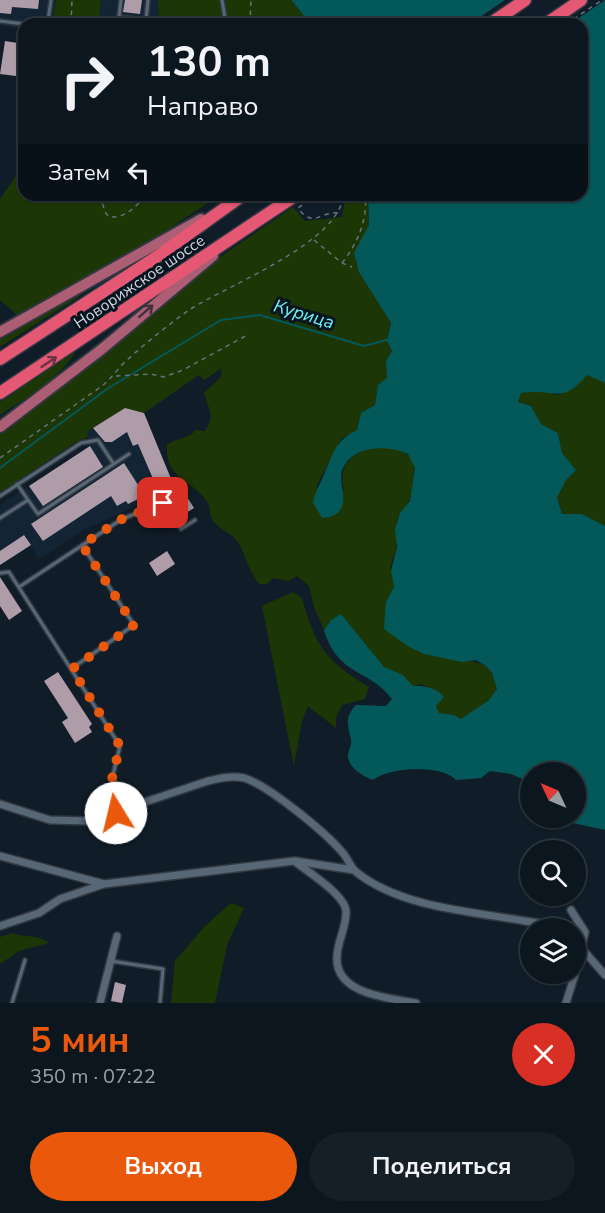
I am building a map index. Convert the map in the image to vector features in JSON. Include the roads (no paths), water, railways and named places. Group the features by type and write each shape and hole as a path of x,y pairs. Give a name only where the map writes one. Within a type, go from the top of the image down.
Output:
{"highway":[{"path":"499,18 525,0"},
{"path":"555,18 581,0"},
{"name":"Новорижское шоссе","path":"0,359 158,256 235,201"},
{"name":"Новорижское шоссе","path":"0,393 287,201"}],"main road":[{"path":"0,332 234,201"},
{"path":"0,427 102,350 254,223"}],"street":[{"path":"0,804 50,820 75,823 116,813 207,781 222,777 242,778 267,790 294,810 342,852 354,870"},
{"path":"0,856 104,884"},
{"path":"294,861 340,897 346,911 337,957 340,975 351,986 385,997 416,1003"},
{"path":"1,925 39,913 60,899 104,884 294,861 354,870 410,898 520,920"},
{"path":"571,910 576,918"},
{"path":"100,1003 117,936"},
{"path":"586,955 605,975"},
{"path":"566,1003 572,984"}],"lane":[{"path":"48,18 51,0"},
{"path":"121,0 119,17 128,18"},
{"path":"146,18 148,0"},
{"path":"222,0 225,18"},
{"path":"0,21 18,23"},
{"path":"0,496 70,448 89,441 99,441 114,464"},
{"path":"17,484 38,514 129,454"},
{"path":"0,518 28,500"},
{"path":"19,587 122,519 163,503 180,529 195,520"},
{"path":"72,669 134,625 82,545"},
{"path":"0,573 9,572 120,746 111,783 116,813"},
{"path":"12,1003 25,960"},
{"path":"111,961 163,969 160,1003"}],"waterway":[{"name":"Курица","path":"0,468 107,389 221,320 260,315 364,346 390,339"}]}
